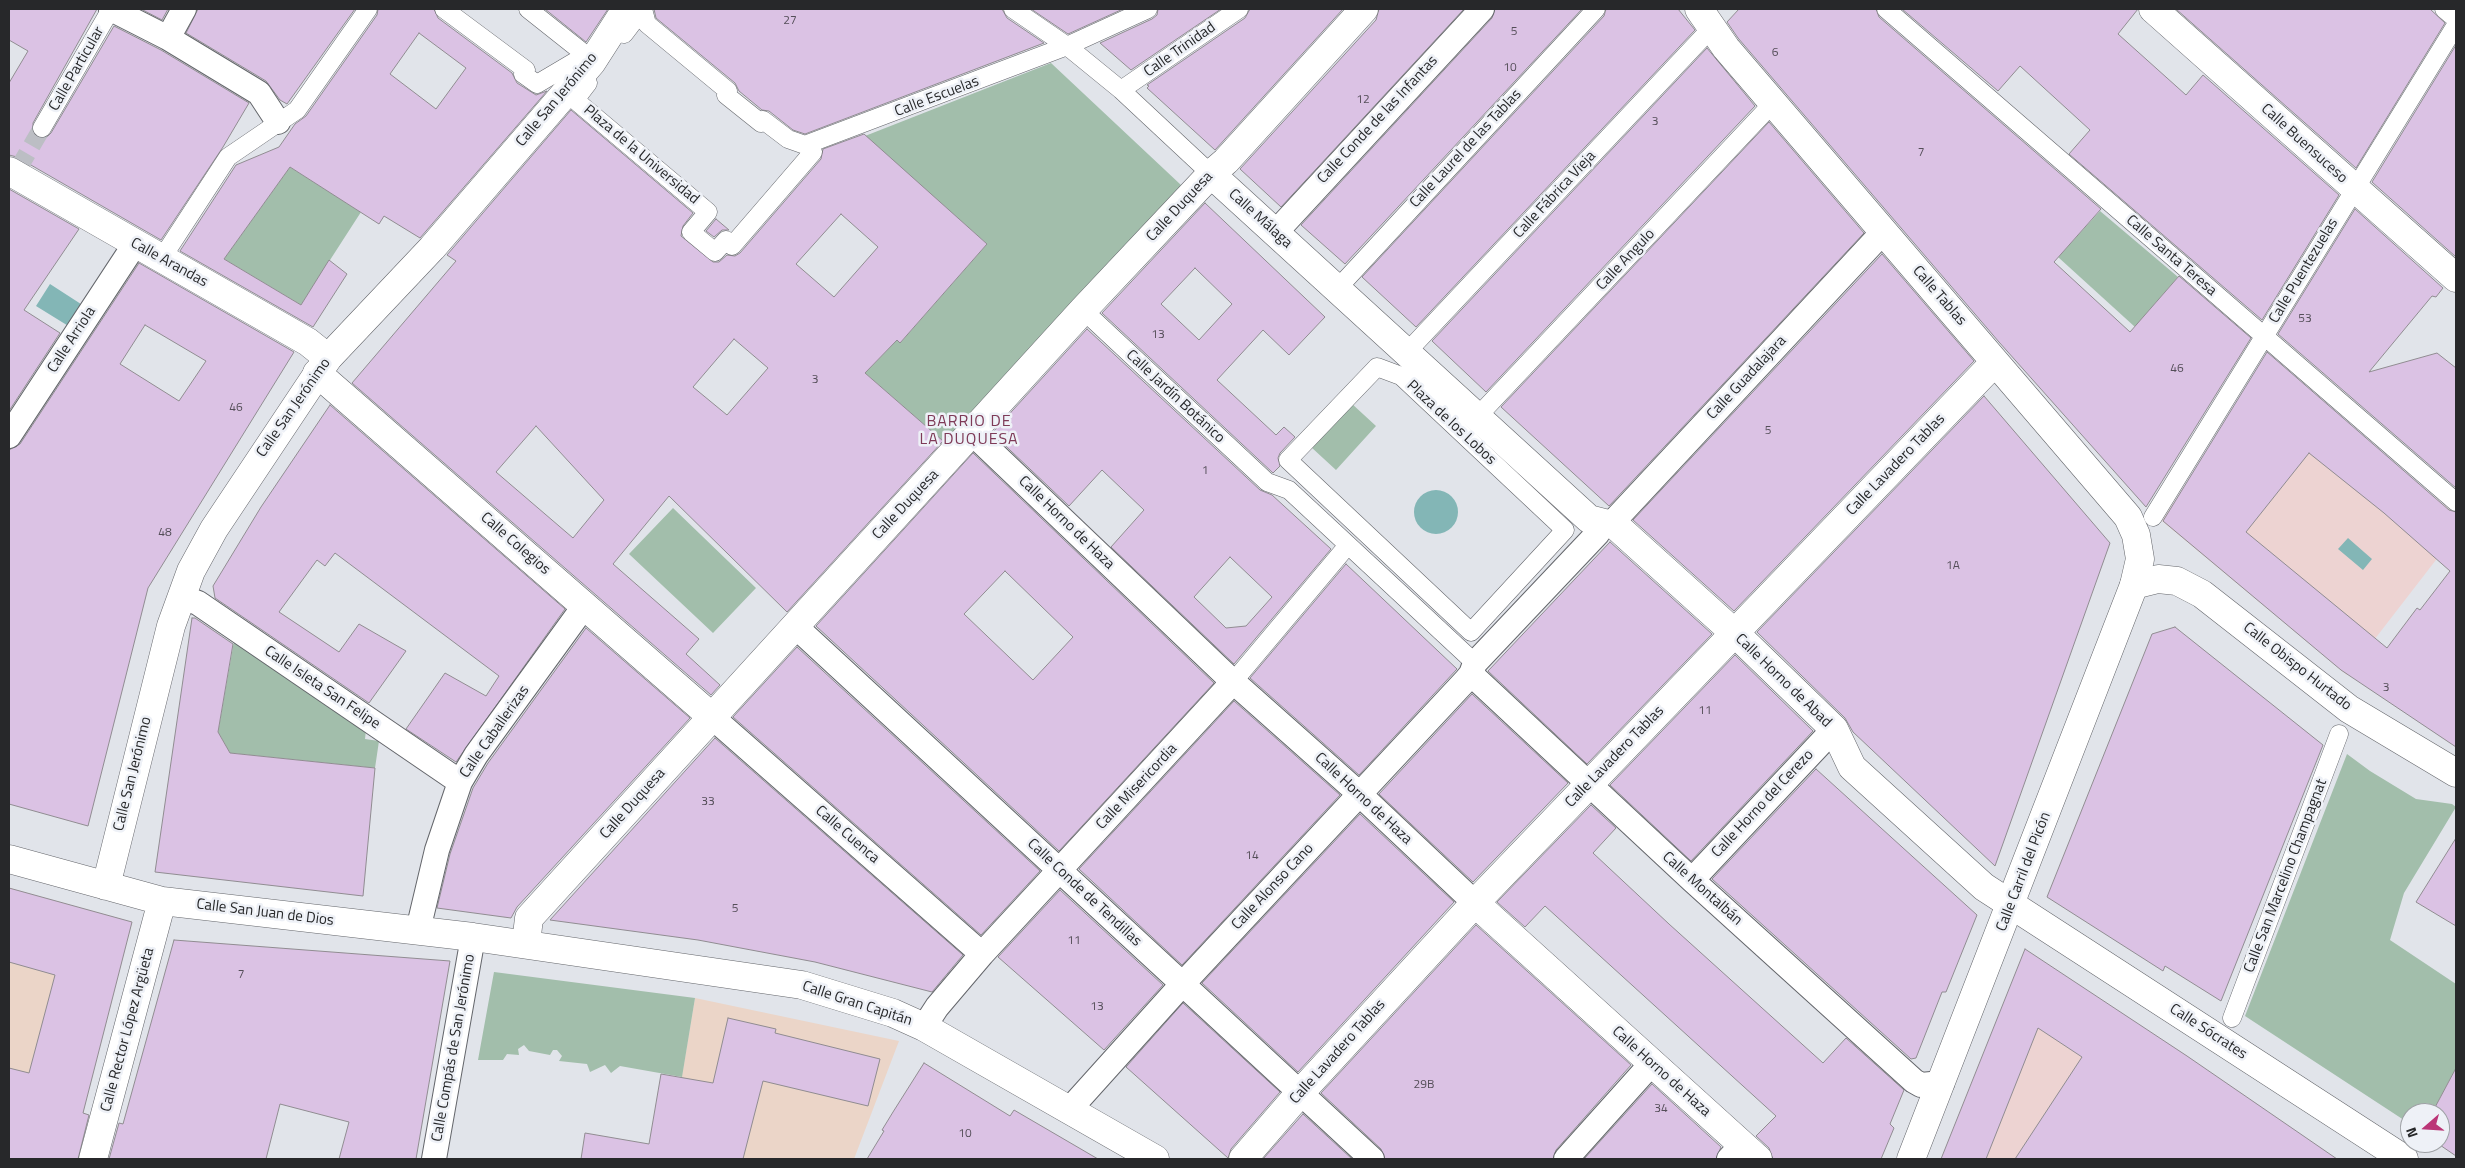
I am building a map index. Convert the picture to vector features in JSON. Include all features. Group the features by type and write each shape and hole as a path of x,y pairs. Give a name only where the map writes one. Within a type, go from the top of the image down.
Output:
{"street":[{"path":"111,9 168,38 259,93 278,122"},
{"name":"Calle Particular","path":"42,128 111,9"},
{"path":"168,38 184,9"},
{"path":"162,258 228,157 297,110 368,9"},
{"path":"444,9 526,70 523,74 537,84 586,55 528,9"},
{"path":"518,9 582,58"},
{"name":"Calle San Jerónimo","path":"106,886 171,626 191,571 214,529 322,365 432,248 592,62 626,9"},
{"name":"Plaza de la Universidad","path":"643,9 647,24 728,91 726,95 761,123 763,120 788,139 805,145 813,152 732,246 726,240 715,252 691,232 708,212 575,100 643,9"},
{"name":"Calle Málaga","path":"1013,9 1068,46 1121,90 1407,352"},
{"name":"Calle Escuelas","path":"805,145 861,126 1068,46 1148,9"},
{"name":"Calle Trinidad","path":"1121,90 1239,9"},
{"name":"Calle Duquesa","path":"526,944 529,918 1084,310 1211,174 1226,161 1364,9"},
{"name":"Calle Conde de las Infantas","path":"1275,233 1482,9"},
{"name":"Calle Laurel de las Tablas","path":"1337,289 1596,9"},
{"name":"Calle Santa Teresa","path":"1886,9 2456,502"},
{"name":"Calle Buensuceso","path":"2153,9 2456,278"},
{"path":"2444,9 2456,19"},
{"name":"Calle Tablas","path":"1706,19 1726,48 2128,517 2136,536 2140,559 2134,585"},
{"name":"Calle Fábrica Vieja","path":"1407,352 1706,19"},
{"name":"Calle Puentezuelas","path":"2153,517 2456,25"},
{"name":"Calle Angulo","path":"1478,416 1773,103"},
{"name":"Calle Arandas","path":"15,170 135,244 308,342 322,365"},
{"name":"Calle Guadalajara","path":"1605,523 1883,232"},
{"name":"Calle Arriola","path":"9,436 135,244"},
{"name":"Calle Jardín Botánico","path":"1084,310 1267,482 1289,490 1348,545"},
{"name":"Plaza de los Lobos","path":"1407,352 1588,518 1605,523"},
{"name":"Calle Lavadero Tablas","path":"1243,1159 1299,1094 1475,903 1996,362"},
{"name":"Calle Colegios","path":"322,365 585,605 712,717"},
{"name":"Plaza de los Lobos","path":"1377,366 1401,376 1565,530 1470,632 1288,460 1377,366"},
{"name":"Calle Horno de Haza","path":"972,433 1233,682 1359,794 1475,903 1652,1063 1743,1155"},
{"path":"1348,545 1473,668 1598,533 1605,523"},
{"name":"Calle Horno de Abad","path":"1605,523 1616,526 1734,633 1834,729 1852,767 1984,887 2012,905"},
{"name":"Calle Misericordia","path":"924,1027 937,1007 982,954 1233,682 1348,545"},
{"name":"Calle Obispo Hurtado","path":"2134,585 2158,579 2177,581 2202,594 2349,709 2456,773"},
{"name":"Calle Carril del Picón","path":"1911,1159 2012,905 2134,585"},
{"name":"Calle Isleta San Felipe","path":"182,597 198,603 460,782"},
{"name":"Calle Caballerizas","path":"418,930 437,850 460,782 476,755 585,605"},
{"name":"Calle Conde de Tendillas","path":"795,626 1060,870 1299,1094 1372,1159"},
{"name":"Calle Montalbán","path":"1473,668 1589,784 1914,1081 1921,1085 1942,1083"},
{"name":"Calle Alonso Cano","path":"1070,1110 1182,984 1473,668"},
{"name":"Calle Cuenca","path":"712,717 982,954"},
{"name":"Calle Horno del Cerezo","path":"1692,880 1834,729"},
{"name":"Calle San Marcelino Champagnat","path":"2232,1018 2339,734"},
{"name":"Calle San Juan de Dios","path":"9,859 162,901 526,944"},
{"name":"Calle Rector López Argüeta","path":"93,1159 162,901"},
{"name":"Calle Sócrates","path":"2012,905 2404,1159"},
{"name":"Calle Compás de San Jerónimo","path":"434,1159 473,937"},
{"name":"Calle Gran Capitán","path":"526,944 802,985 893,1012 924,1027 1155,1159"},
{"path":"1566,1159 1652,1063"}],"shaded area":[{"path":"2267,358 2456,515 2456,534 2347,675 2162,521"},
{"path":"9,888 132,922 71,1159 9,1159"},
{"path":"695,998 899,1041 854,1159 742,1159 670,1147"},
{"path":"2003,1005 2015,1012 2235,1159 1941,1159"}],"green space":[{"path":"1051,63 1181,185 1051,330 944,442 865,373 897,340 901,342 987,244 865,136"},
{"path":"290,167 361,212 301,305 224,259"},
{"path":"2100,211 2178,277 2135,327 2058,257"},
{"path":"1351,403 1376,426 1336,470 1311,447"},
{"path":"673,508 756,588 713,633 629,554"},
{"path":"234,641 366,730 365,739 379,741 375,768 230,753 218,732"},
{"path":"2347,754 2370,771 2416,799 2452,804 2456,807 2404,893 2390,940 2456,984 2456,1068 2437,1103 2400,1103 2400,1117 2245,1016"},
{"path":"494,972 695,998 682,1077 620,1066 611,1073 605,1065 590,1072 587,1064 559,1061 562,1056 557,1050 553,1050 550,1055 529,1051 524,1045 518,1049 519,1055 507,1054 503,1060 478,1060"}],"water":[{"path":"50,284 84,306 70,327 36,306"},
{"path":"1436,490 1448,494 1454,500 1458,512 1454,524 1448,530 1436,534 1424,530 1418,524 1414,512 1418,500 1424,494"},
{"path":"2348,538 2372,559 2363,570 2338,549"}],"building":[{"path":"9,9 97,9 33,123 33,133 37,137 47,137 51,133 114,26 161,50 249,103 223,147 161,240 17,157 9,155 9,83 28,51 9,40"},
{"path":"141,9 168,9 162,20"},
{"path":"198,9 355,9 287,104 280,100 266,81 186,33"},
{"path":"378,9 434,9 438,18 512,73 517,83 536,95 547,91 420,238 384,216 379,224 290,167 224,259 301,305 329,260 347,274 313,327 180,251 236,165 279,147 295,124 306,116 377,15","holes":["419,33 466,68 436,109 390,74"]},
{"path":"545,9 608,9 586,42"},
{"path":"654,9 1002,9 1007,18 1044,43 805,134 793,130 769,111 762,110 739,91 735,83 656,18"},
{"path":"1031,9 1123,9 1068,34"},
{"path":"1158,9 1221,9 1131,70 1100,43 1152,19 1157,15"},
{"path":"1250,9 1343,9 1215,150 1147,88 1149,86 1147,85 1245,18"},
{"path":"1379,9 1464,9 1281,207 1240,169 1376,20"},
{"path":"1495,9 1582,9 1345,264 1301,225 1492,18"},
{"path":"1606,9 1678,9 1695,30 1416,327 1362,277 1604,16"},
{"path":"1739,9 1876,9 1879,17 2101,209 2054,262 2130,332 2179,276 2251,338 2146,507 1999,342 1738,38 1727,22"},
{"path":"1902,9 2138,9 2118,34 2186,95 2203,75 2339,195 2262,320 2069,154 2090,130 2020,66 1998,91"},
{"path":"2176,9 2430,9 2445,23 2356,168"},
{"path":"2456,45 2456,257 2372,182"},
{"path":"1707,48 1755,106 1486,392 1432,341"},
{"path":"571,110 693,213 683,226 681,236 713,262 719,262 727,255 735,256 740,253 821,159 823,149 864,134 987,244 900,343 897,340 865,373 943,441 787,612 669,496 613,564 699,639 686,654 720,685 711,695 352,383 456,261 447,255","holes":["841,214 878,247 834,297 796,264","734,339 768,368 727,415 693,387","536,426 604,500 573,538 496,472"]},
{"path":"1769,122 1864,233 1609,506 1501,407"},
{"path":"9,189 79,229 24,310 60,333 9,411"},
{"path":"1205,203 1325,317 1289,355 1263,330 1217,380 1276,435 1284,427 1295,437 1280,453 1278,458 1280,466 1273,473 1102,313","holes":["1195,268 1232,304 1199,340 1161,304"]},
{"path":"2355,209 2443,288 2436,297 2432,296 2369,372 2437,353 2456,368 2456,488 2278,334"},
{"path":"716,219 729,230 722,230 714,237 706,231"},
{"path":"1882,254 1974,361 1734,611 1633,520"},
{"path":"139,263 294,352 148,588 88,826 9,804 9,450 20,444","holes":["145,325 206,361 179,401 120,364"]},
{"path":"1087,329 1260,490 1272,495 1331,549 1234,664 1111,547 1144,510 1102,470 1069,506 992,433","holes":["1230,557 1272,597 1246,626 1226,628 1194,597"]},
{"path":"2267,352 2449,510 2456,512 2456,747 2341,670 2163,521","holes":["2309,453 2384,513 2450,571 2420,610 2417,608 2387,648 2246,532"]},
{"path":"1984,396 2110,543 1995,866 1853,732 1845,718 1757,632"},
{"path":"330,405 565,609 456,762 406,729 445,673 486,696 499,676 335,553 325,566 317,560 279,612 339,652 359,624 406,651 369,703 215,598 213,586 261,507"},
{"path":"973,453 1214,683 1059,851 816,626","holes":["1005,571 1073,637 1033,680 964,614"]},
{"path":"1610,542 1712,634 1587,764 1488,671"},
{"path":"1346,564 1457,669 1359,775 1250,678"},
{"path":"192,618 195,618 233,644 218,732 230,753 375,768 363,896 155,872"},
{"path":"2175,627 2323,745 2221,1001 2165,966 2163,971 2047,897 2152,634"},
{"path":"586,628 690,718 517,907 511,918 437,908 450,854 473,788 488,763"},
{"path":"797,647 1040,871 981,935 733,717"},
{"path":"1735,655 1813,731 1691,861 1610,785"},
{"path":"1472,694 1568,783 1473,882 1379,794"},
{"path":"1234,701 1340,795 1182,965 1079,869"},
{"path":"715,738 963,955 932,992 815,962 698,940 550,920"},
{"path":"1816,769 1977,915 1946,992 1942,992 1916,1058 1911,1059 1712,879"},
{"path":"1591,805 1616,828 1593,853 1669,924 1823,1063 1846,1038 1904,1090 1890,1124 1894,1128 1881,1159 1773,1159 1769,1148 1756,1136 1776,1116 1545,906 1525,927 1497,902"},
{"path":"1360,814 1454,902 1298,1072 1202,983"},
{"path":"2456,838 2456,926 2416,902"},
{"path":"9,888 132,922 83,1113 89,1115 78,1159 9,1159 9,1068 29,1073 55,975 9,962"},
{"path":"1060,890 1163,985 1104,1050 998,957"},
{"path":"1476,925 1631,1065 1556,1150 1553,1159 1385,1159 1381,1149 1321,1093"},
{"path":"174,940 450,961 416,1159 339,1159 349,1122 280,1104 266,1159 109,1159 119,1123 123,1124"},
{"path":"2025,949 2187,1056 2337,1159 2015,1159 2082,1057 2038,1028 1986,1159 1941,1159"},
{"path":"1183,1003 1280,1092 1231,1149 1228,1158 1126,1067"},
{"path":"728,1018 776,1029 775,1033 880,1059 868,1106 763,1081 743,1159 581,1159 585,1133 649,1144 661,1074 713,1083"},
{"path":"924,1063 1010,1116 1014,1110 1098,1159 867,1159 884,1131 882,1130"},
{"path":"2456,1068 2456,1156 2450,1152 2450,1103 2437,1103"},
{"path":"1652,1084 1721,1147 1716,1159 1584,1159"},
{"path":"1303,1114 1352,1159 1263,1159"}],"tunnel":[{"path":"18,169 42,128"}],"district":[{"name":"BARRIO DE LA DUQUESA","path":"969,431"}]}
